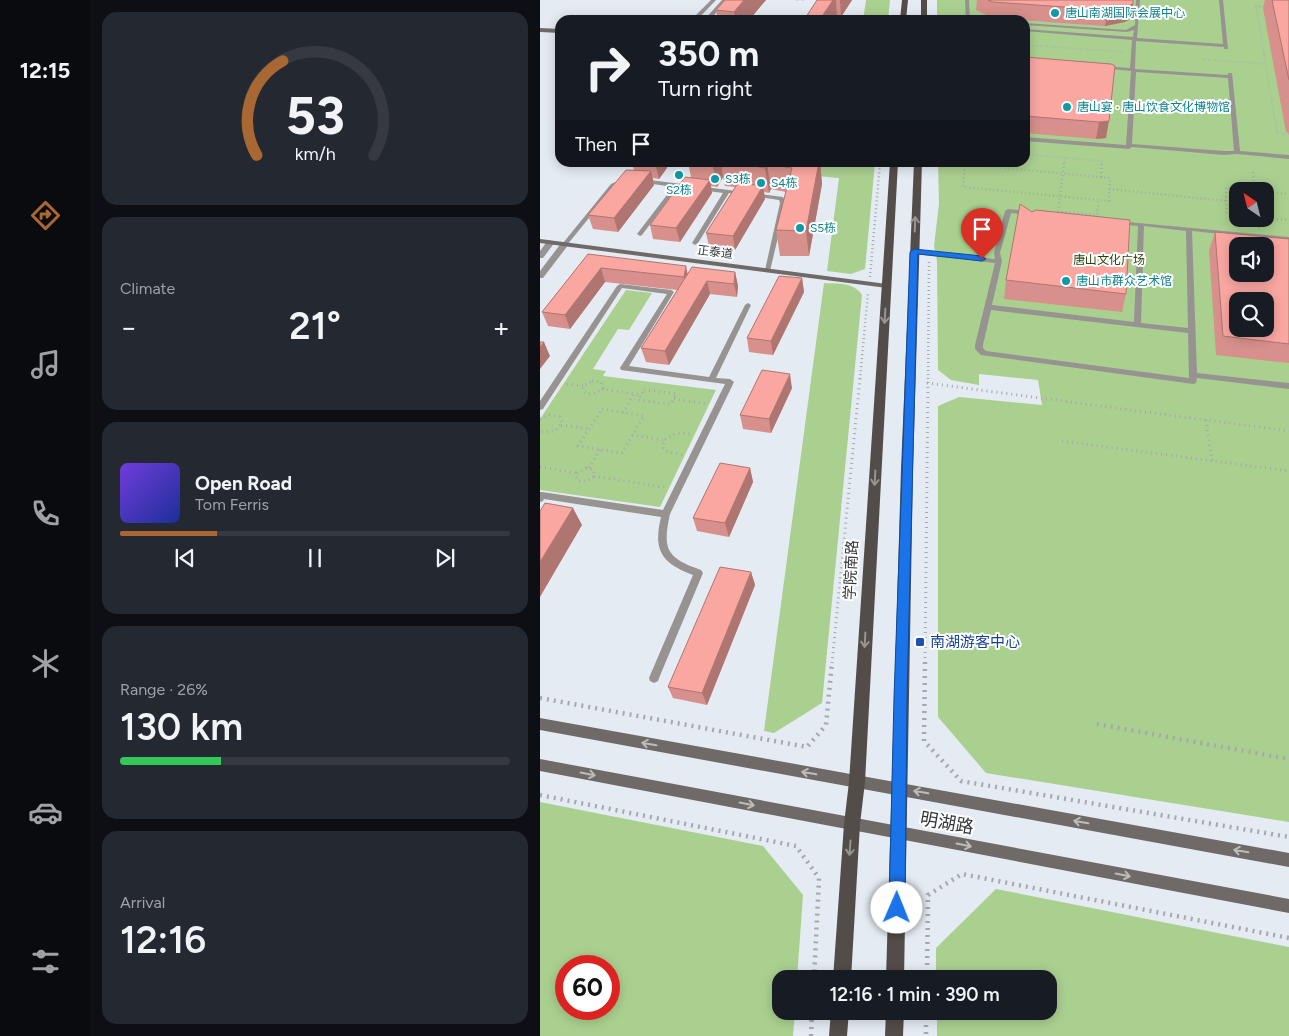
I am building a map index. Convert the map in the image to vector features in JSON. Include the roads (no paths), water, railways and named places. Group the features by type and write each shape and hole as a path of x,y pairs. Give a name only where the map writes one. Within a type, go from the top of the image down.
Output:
{"main road":[{"path":"904,15 905,0"},
{"path":"924,0 924,15"},
{"path":"540,30 555,31"},
{"name":"学院南路","path":"843,970 852,824 857,782 894,167"},
{"path":"895,970 909,381 918,167"},
{"name":"正泰道","path":"540,241 887,286"},
{"name":"明湖路","path":"540,724 1289,860"},
{"name":"明湖路","path":"540,765 1289,906"},
{"path":"838,1036 839,1020"},
{"path":"894,1036 895,1020"}],"street":[{"path":"699,15 714,0"},
{"path":"712,15 725,0"},
{"path":"540,256 551,242"},
{"path":"540,276 565,244"}],"lane":[{"path":"967,0 968,15"},
{"path":"1030,138 1129,147 1138,0"},
{"path":"1030,30 1226,47 1221,0"},
{"path":"1030,24 1121,31 1136,28"},
{"path":"1093,66 1230,75 1237,152"},
{"path":"1129,144 1289,157"},
{"path":"565,244 612,185 618,181 628,179"},
{"path":"638,180 781,198 783,203 768,270"},
{"path":"640,234 676,185"},
{"path":"695,243 727,191"},
{"path":"1037,214 1008,211 997,253 999,261 979,345 980,349 984,353 1193,381 1190,229"},
{"path":"1113,221 1289,239"},
{"path":"1137,325 1141,224"},
{"path":"914,252 999,261"},
{"path":"540,407 620,286 671,292 624,368 730,382 666,514 660,534 663,548 671,562 698,573 654,678"},
{"path":"712,379 748,304"},
{"path":"988,307 1192,331"},
{"path":"1193,375 1289,386"},
{"path":"540,499 542,495 666,514"}],"place":[{"name":"唐山南湖国际会展中心","path":"1055,13"},
{"name":"唐山宴 · 唐山饮食文化博物馆","path":"1067,107"},
{"name":"S2栋","path":"679,175"},
{"name":"S3栋","path":"715,179"},
{"name":"S4栋","path":"761,183"},
{"name":"S5栋","path":"800,228"},
{"name":"唐山市群众艺术馆","path":"1066,281"},
{"name":"南湖游客中心","path":"920,642"}],"park label":[{"name":"唐山文化广场","path":"1109,260"}]}
